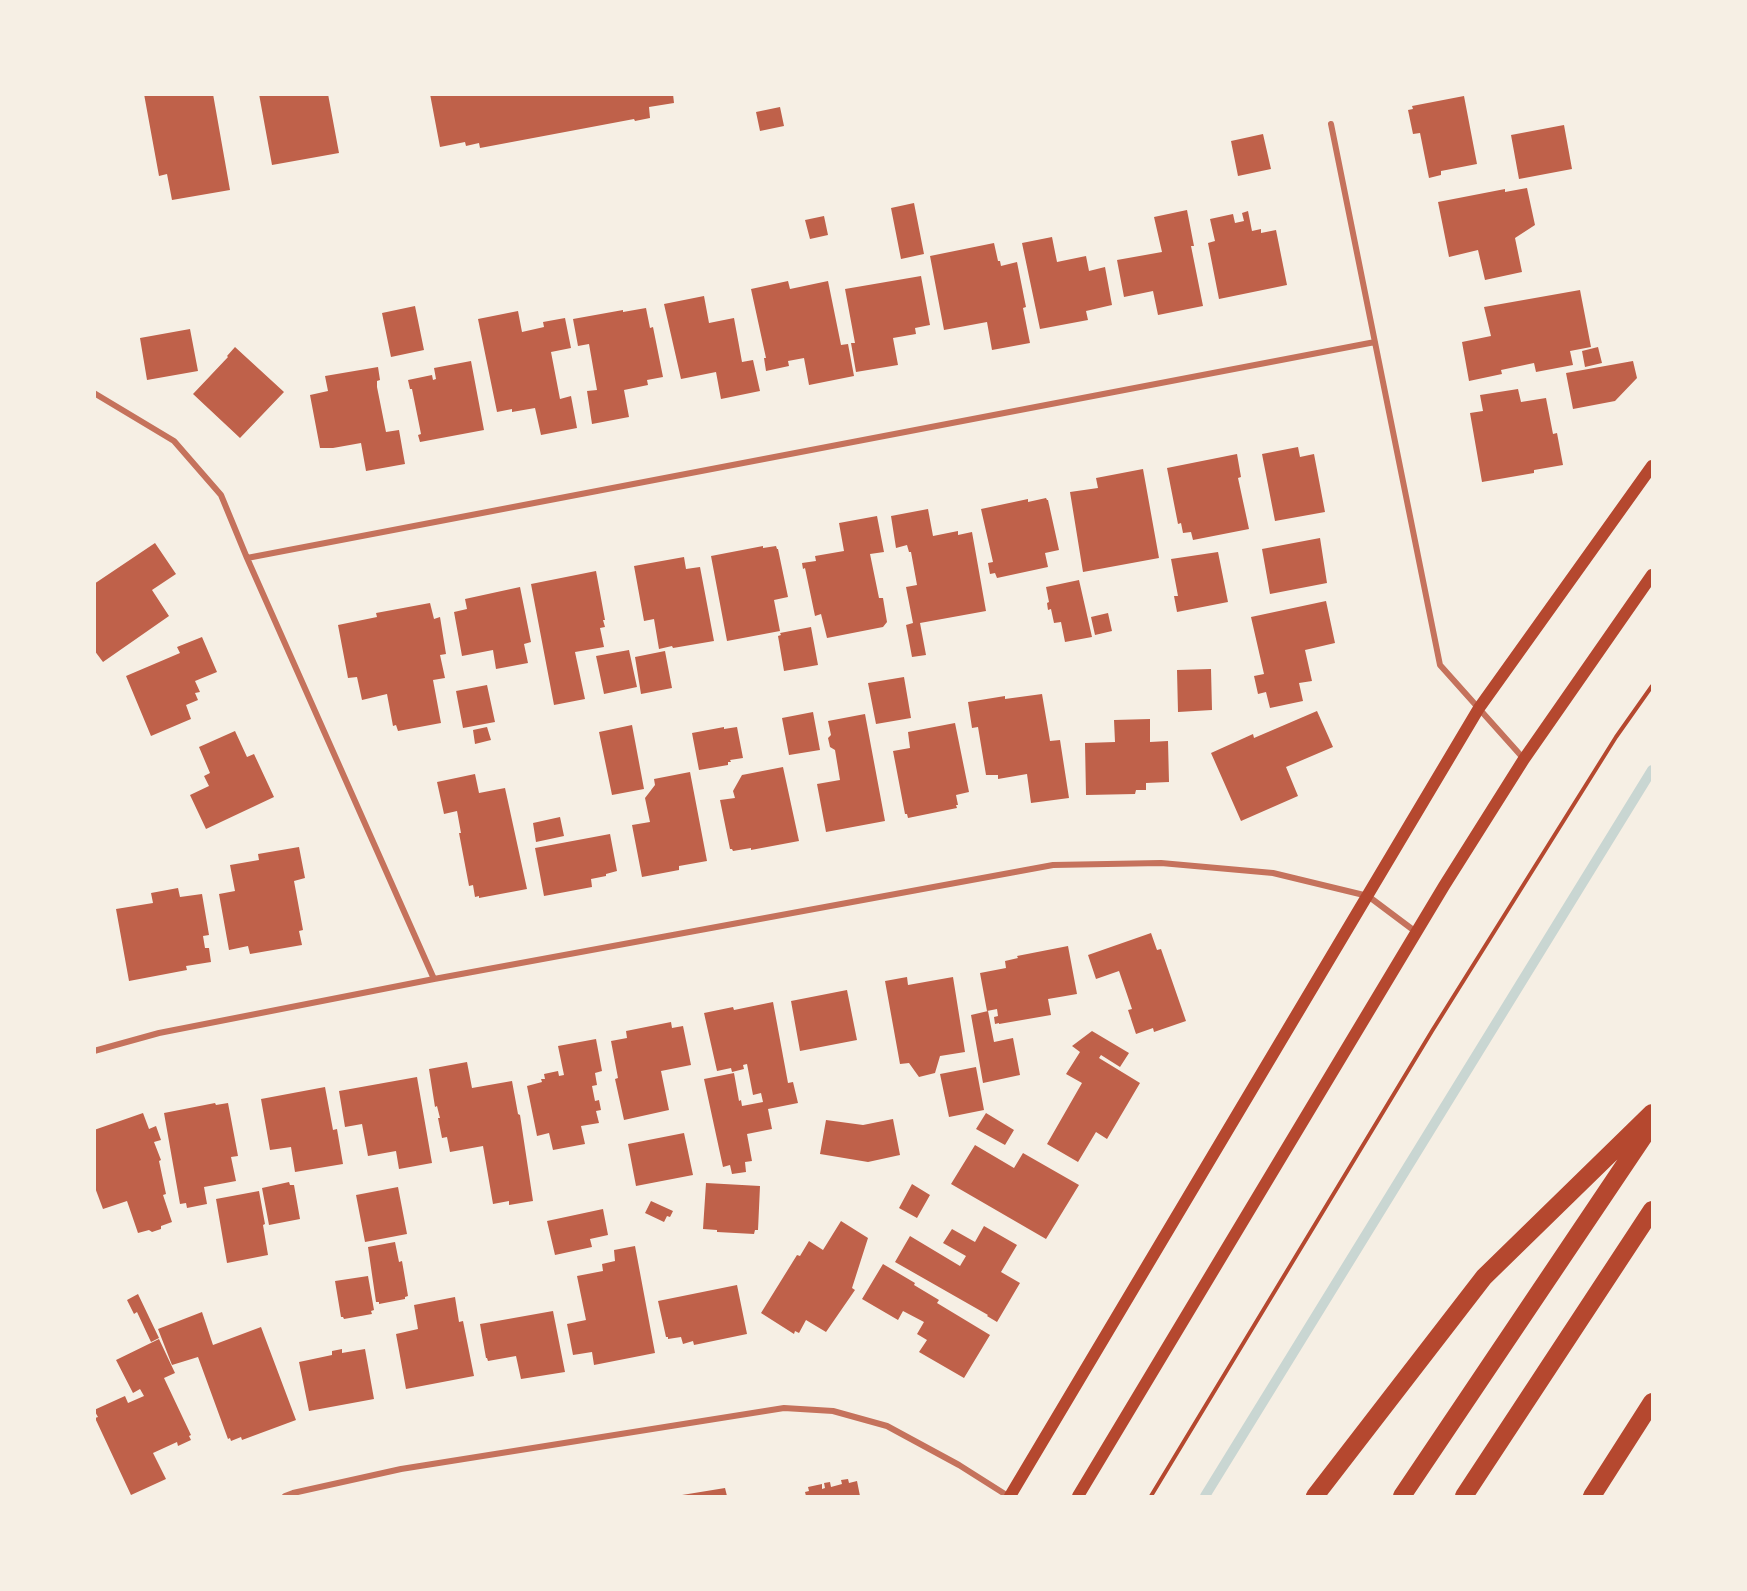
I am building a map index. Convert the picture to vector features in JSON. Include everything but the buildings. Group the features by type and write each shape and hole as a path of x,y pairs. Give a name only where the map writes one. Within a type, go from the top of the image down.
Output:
{"highway":[{"path":"1315,1497 1484,1277 1653,1113"},
{"path":"1402,1497 1653,1123"},
{"path":"1464,1497 1653,1210"},
{"path":"1592,1497 1653,1402"}],"main road":[{"path":"1009,1497 1479,708 1653,466"},
{"path":"1077,1497 1416,932 1524,759 1653,575"}],"street":[{"path":"1331,124 1440,665 1524,759"},
{"path":"247,558 1375,342"},
{"path":"94,393 174,441 221,495 434,979"},
{"path":"94,1051 159,1033 434,979 1053,865 1161,863 1273,873 1368,896 1416,932"},
{"path":"285,1497 293,1493 401,1469 784,1408 833,1411 887,1426 959,1465 1009,1497"}],"path":[{"path":"1151,1497 1438,1020 1616,736 1653,686"}],"waterway":[{"path":"1205,1496 1652,770"}]}
